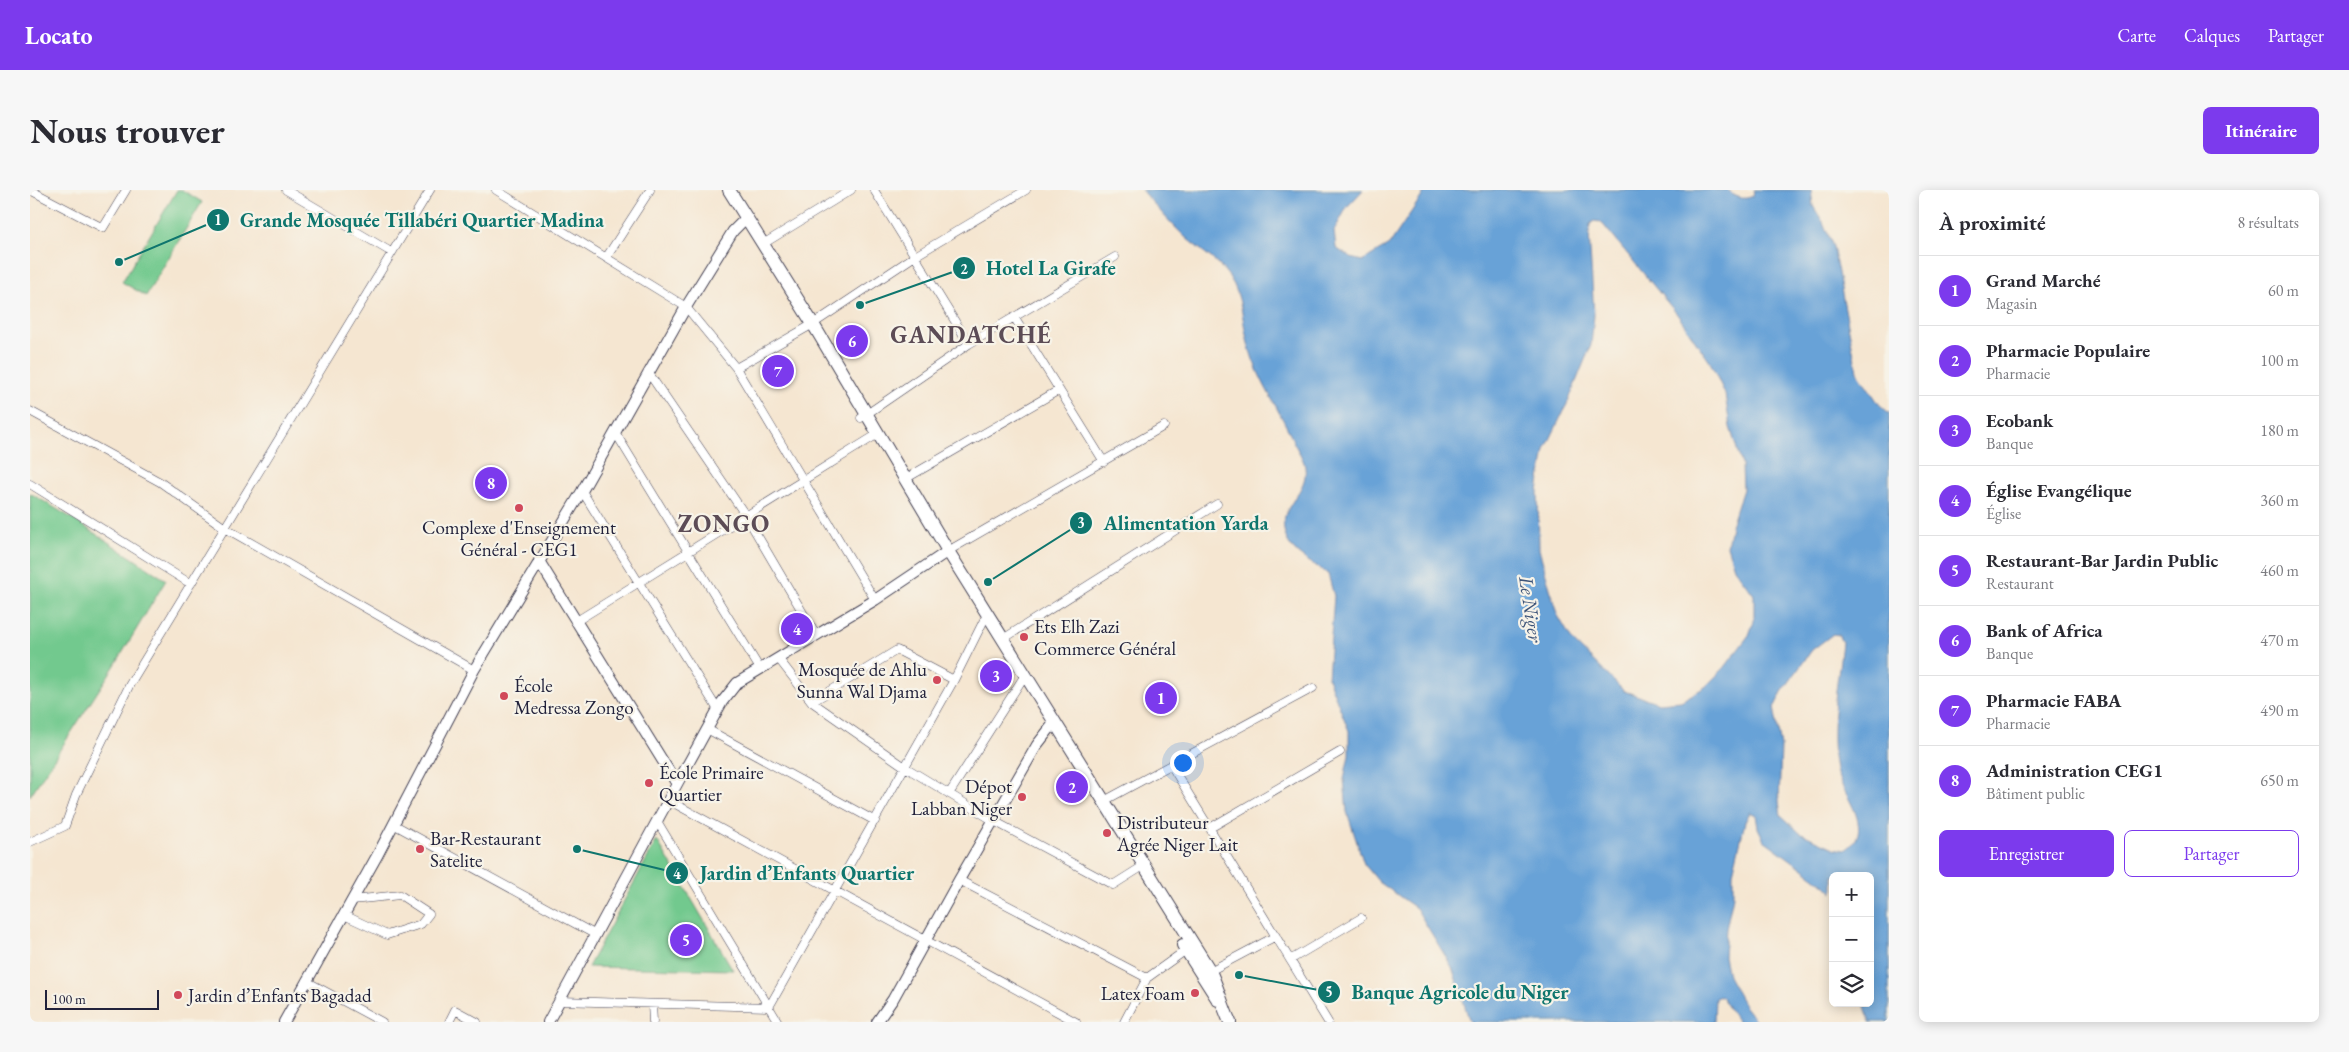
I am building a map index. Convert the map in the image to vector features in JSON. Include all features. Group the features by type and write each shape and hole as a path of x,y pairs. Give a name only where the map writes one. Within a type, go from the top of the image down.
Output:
{"main road":[{"path":"722,190 811,326"},
{"path":"729,190 743,220 763,244 864,417 905,479 984,620 1023,678 1140,868 1212,993 1223,1006"},
{"path":"864,417 873,437 1003,639 1023,678"},
{"path":"1052,726 1104,801 1210,971 1220,990 1223,1006 1230,1022"}],"street":[{"path":"30,190 103,228 126,190"},
{"path":"286,190 391,252"},
{"path":"30,842 65,826 76,795 130,684 430,190"},
{"path":"496,190 686,307 736,368 875,600"},
{"path":"606,258 650,190"},
{"path":"763,244 851,190"},
{"path":"874,190 970,344"},
{"path":"736,368 811,326 915,256 1026,190"},
{"path":"284,1022 344,915 474,670 582,491 686,307 733,231 743,220"},
{"path":"864,417 970,344 1114,257"},
{"path":"1014,317 1104,462"},
{"path":"648,372 746,516 816,635"},
{"path":"905,479 1059,390"},
{"path":"30,411 160,482 225,528 474,670"},
{"path":"548,1022 718,710 737,682 875,600 946,552 1164,426"},
{"path":"615,432 760,669"},
{"path":"575,622 873,437"},
{"path":"30,484 191,584"},
{"path":"582,491 718,710"},
{"path":"1003,639 1217,504"},
{"path":"539,561 677,784"},
{"path":"769,1006 836,891 954,680 984,620"},
{"path":"812,702 897,650 954,680"},
{"path":"778,658 812,702 905,767 994,821 1113,886 1140,868"},
{"path":"949,794 1023,678"},
{"path":"1104,801 1313,688"},
{"path":"877,1022 893,999 927,941 958,880 1037,745 1052,726"},
{"path":"708,729 875,820"},
{"path":"1210,828 1340,752"},
{"path":"1171,765 1328,1022"},
{"path":"668,800 1076,1022"},
{"path":"657,821 778,1022"},
{"path":"393,824 596,935"},
{"path":"958,880 1148,978"},
{"path":"344,915 387,935 421,924 429,914 400,895 352,900"},
{"path":"1290,960 1361,918"},
{"path":"1210,971 1276,936"},
{"path":"1124,1022 1148,978 1186,950"},
{"path":"306,981 380,1022"},
{"path":"560,1001 769,1006"},
{"path":"652,1004 652,1022"},
{"path":"448,1022 455,1010 477,1022"}],"green space":[{"path":"177,190 182,190 202,202 146,296 122,282"},
{"path":"30,493 166,580 115,665 30,796"},
{"path":"657,840 733,970 588,967"}],"water":[{"name":"Le Niger","path":"1141,190 1363,190 1347,207 1334,231 1336,248 1351,258 1362,261 1389,245 1426,190 1727,190 1736,196 1746,198 1753,196 1754,190 1811,190 1813,206 1823,222 1833,247 1857,371 1879,404 1889,413 1889,689 1887,701 1889,708 1889,1022 1870,1022 1865,1007 1874,1007 1874,872 1829,872 1829,889 1764,840 1758,828 1756,815 1750,812 1745,822 1733,873 1733,896 1726,929 1724,956 1728,976 1745,1007 1757,1022 1738,1022 1721,996 1715,998 1714,1022 1470,1022 1452,967 1416,908 1379,882 1364,864 1347,812 1344,779 1349,755 1349,731 1328,678 1334,596 1328,574 1295,551 1286,538 1284,530 1286,513 1303,484 1305,467 1253,360 1234,285 1219,265 1179,232","holes":["1594,221 1601,222 1677,314 1710,362 1725,394 1730,427 1742,465 1743,489 1731,526 1727,546 1734,568 1754,595 1754,621 1749,635 1725,667 1705,687 1681,701 1659,703 1624,691 1572,640 1557,614 1539,549 1538,491 1545,450 1567,404 1591,345 1594,315 1589,233 1590,224","1833,634 1838,635 1842,642 1833,722 1834,754 1839,779 1855,811 1858,822 1858,832 1854,842 1845,850 1834,848 1800,833 1781,815 1779,802 1781,746 1774,708 1782,692 1812,650"]}],"place":[{"name":"Grande Mosquée Tillabéri Quartier Madina","path":"119,262"},
{"name":"Hotel La Girafe","path":"860,305"},
{"name":"Bank of Africa","path":"852,341"},
{"name":"Pharmacie FABA","path":"778,371"},
{"name":"Administration CEG1","path":"491,483"},
{"name":"Complexe d'Enseignement Général - CEG1","path":"519,508"},
{"name":"Alimentation Yarda","path":"988,582"},
{"name":"Église Evangélique","path":"797,629"},
{"name":"Ets Elh Zazi Commerce Général","path":"1024,637"},
{"name":"Ecobank","path":"996,676"},
{"name":"Mosquée de Ahlu Sunna Wal Djama","path":"937,680"},
{"name":"École Medressa Zongo","path":"504,696"},
{"name":"Grand Marché","path":"1161,698"},
{"name":"École Primaire Quartier","path":"649,783"},
{"name":"Pharmacie Populaire","path":"1072,787"},
{"name":"Dépot Labban Niger","path":"1022,797"},
{"name":"Distributeur Agrée Niger Lait","path":"1107,833"},
{"name":"Bar-Restaurant Satelite","path":"420,849"},
{"name":"Jardin d’Enfants Quartier","path":"577,849"},
{"name":"Restaurant-Bar Jardin Public","path":"686,940"},
{"name":"Banque Agricole du Niger","path":"1239,975"},
{"name":"Latex Foam","path":"1195,993"},
{"name":"Jardin d’Enfants Bagadad","path":"178,995"}],"district":[{"name":"GANDATCHÉ","path":"971,334"},
{"name":"ZONGO","path":"724,523"}]}
